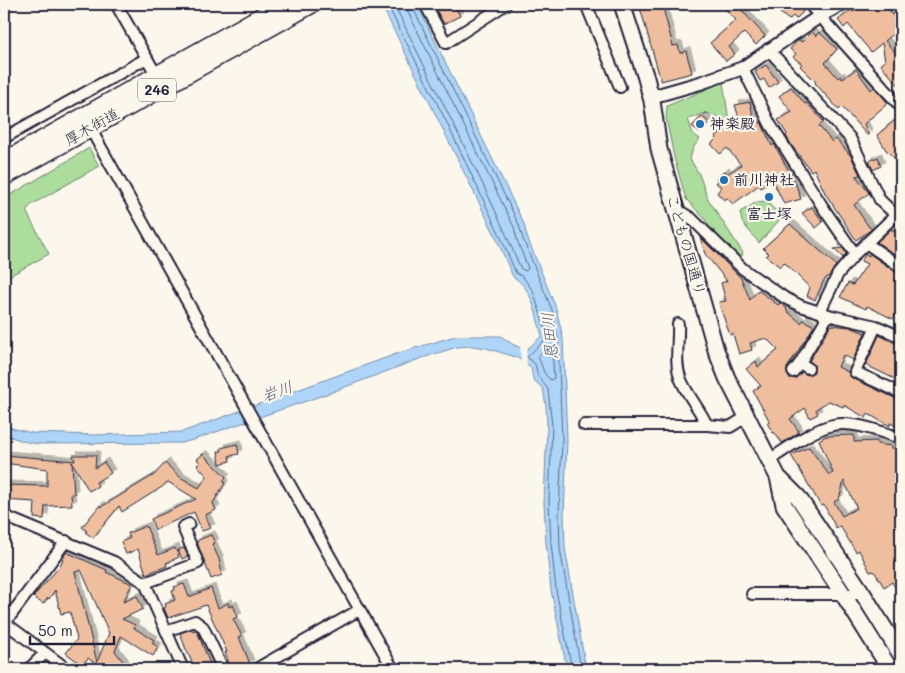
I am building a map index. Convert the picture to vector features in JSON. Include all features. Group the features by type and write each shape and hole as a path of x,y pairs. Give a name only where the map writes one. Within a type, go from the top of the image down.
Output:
{"highway":[{"name":"厚木街道","path":"4,162 284,4"},
{"name":"厚木街道","path":"4,176 311,4"}],"main road":[{"name":"こどもの国通り","path":"622,4 646,78 659,149 716,350 746,417 778,477 784,505 890,669"},
{"name":"こどもの国通り","path":"778,477 798,497 901,655"}],"street":[{"path":"116,4 158,76"},
{"path":"425,4 446,43 506,4"},
{"path":"586,4 620,87"},
{"path":"809,4 901,107"},
{"path":"651,97 743,68 820,16 842,4"},
{"path":"768,50 850,138 880,200 899,216 866,243 838,274 822,307 822,313 826,320 804,366 794,372"},
{"path":"4,137 147,58"},
{"path":"743,68 775,132 855,254"},
{"path":"90,128 393,669"},
{"path":"676,209 690,218 743,269 785,298 801,306 876,326 901,337"},
{"path":"866,243 901,266"},
{"path":"678,324 677,360 681,381 707,425"},
{"path":"876,326 855,372 901,393"},
{"path":"584,425 707,425 730,427 746,417"},
{"path":"769,460 818,431 834,424 854,425 901,438"},
{"path":"4,516 114,562 145,583 183,669"},
{"path":"145,583 198,563 182,526"},
{"path":"66,541 4,623 67,669"},
{"path":"752,594 863,594"},
{"path":"256,669 359,610"},
{"path":"166,631 195,621 202,627 223,669"},
{"path":"29,669 45,653"}],"green space":[{"path":"723,82 729,121 707,113 688,119 693,134 700,139 693,148 690,159 699,174 708,199 743,253 741,258 711,231 705,219 686,199 674,157 666,118 667,106"},
{"path":"89,148 99,166 31,205 26,211 49,254 4,279 4,199"},
{"path":"766,201 782,217 759,243 742,222 740,212 757,202"}],"water":[{"name":"恩田川","path":"381,4 417,4 524,224 527,237 556,308 563,338 567,439 564,516 565,548 586,669 567,669 551,590 544,502 547,426 543,389 533,379 531,367 516,357 486,348 472,346 457,347 181,443 38,444 4,435 4,425 32,433 95,435 182,432 399,353 455,336 501,336 512,344 526,350 542,336 533,303 525,288 513,277 495,235"}],"pier":[{"path":"520,345 526,347 527,368 521,363"}],"building":[{"path":"433,4 454,4 460,16 444,24"},
{"path":"639,4 662,4 673,46 678,45 680,53 686,51 692,73 661,81"},
{"path":"720,4 736,4 765,36 756,45 744,33 729,47 735,54 726,61 710,43 736,20"},
{"path":"794,4 803,12 796,19 793,16 789,20 779,12 785,5 790,9"},
{"path":"864,4 885,4 901,26 885,41 901,59 901,88 881,65 885,61 882,43 871,52 848,24 844,28 838,20 851,10 853,12"},
{"path":"812,32 816,36 819,32 837,49 825,63 838,78 840,76 842,79 856,69 871,90 874,87 888,103 864,124 869,135 842,107 839,110 800,66 802,64 793,57 796,54 790,49 797,41 802,42"},
{"path":"766,65 778,82 769,88 764,79 760,81 755,72"},
{"path":"791,87 824,122 819,126 832,142 836,139 851,156 860,175 856,176 869,193 854,205 872,229 856,240 825,193 814,169 811,171 792,146 778,120 792,112 779,96"},
{"path":"750,102 755,124 761,122 772,146 774,144 795,182 801,199 784,204 772,179 761,188 759,185 733,204 727,198 724,200 717,193 721,187 716,183 719,181 716,179 725,171 727,174 741,165 727,148 720,154 711,144 717,138 716,136 739,118 735,105"},
{"path":"901,115 901,165 886,150 877,135"},
{"name":"神楽殿","path":"702,116 709,123 698,132 692,126"},
{"path":"878,157 881,166 873,170 869,161"},
{"path":"812,207 823,222 816,228 802,213"},
{"path":"790,224 836,265 830,275 824,280 815,300 807,296 810,288 784,262 780,267 766,256 769,254 763,248"},
{"path":"898,226 901,227 901,235 895,244 901,248 901,259 877,242 891,229 893,231"},
{"path":"700,237 741,278 750,300 758,290 778,305 780,303 783,305 801,323 803,320 814,326 787,368 789,378 796,378 802,372 808,375 814,372 814,365 809,361 831,325 850,327 865,333 853,360 843,355 838,367 848,372 852,378 901,401 901,421 899,427 890,423 890,426 868,414 866,418 844,405 843,407 829,401 816,409 818,414 810,418 805,408 790,419 798,433 782,443 767,423 770,422 753,391 761,386 746,369 756,361 758,367 778,350 766,338 750,343 752,350 739,354 733,334 730,335 719,302 726,301 721,283 727,281 705,254"},
{"path":"843,248 846,254 843,258 834,249"},
{"path":"866,254 869,256 870,254 901,274 901,304 893,319 867,306 866,309 840,297 848,283 853,285 867,264 861,261"},
{"path":"879,335 901,346 901,382 866,365"},
{"path":"854,435 854,442 877,441 877,444 901,449 900,472 895,472 901,488 901,599 892,582 884,587 874,571 870,572 859,550 856,552 840,526 836,528 824,505 821,506 791,455 809,447 829,475 833,473 819,440 826,436","holes":["844,481 857,508 842,516 834,502 839,499"]},
{"path":"237,444 239,454 229,456 230,461 220,464 218,451 222,451 221,448"},
{"path":"203,454 226,477 223,481 225,483 213,503 216,510 205,515 211,528 202,531 194,512 155,530 151,519 196,499 168,482 122,512 119,506 93,538 85,532 87,531 82,527 100,505 101,507 154,475 165,463 180,477 199,488 207,476 197,465 200,463 197,459"},
{"path":"4,455 75,461 73,455 96,455 95,468 104,462 111,473 96,482 98,486 89,491 72,462 74,494 71,494 72,505 45,506 44,519 34,518 35,502 4,500 4,485 47,486 47,469 4,463"},
{"path":"146,526 158,555 175,548 179,557 166,563 167,566 146,574 138,549 126,554 121,542 130,538 128,533"},
{"path":"211,535 215,543 212,544 219,559 222,575 211,579 197,542"},
{"path":"184,548 188,556 182,559 178,550"},
{"path":"66,552 107,570 106,572 132,584 123,602 137,596 143,609 122,619 135,625 134,628 154,640 152,643 158,647 153,656 121,636 115,651 125,664 117,669 111,663 106,669 103,669 88,658 82,665 66,653 77,639 70,612 61,614 55,590 43,604 33,597 60,566","holes":["81,570 109,633 97,662 75,572"]},
{"path":"184,584 189,597 211,588 218,608 228,603 229,607 233,605 238,617 233,619 242,636 239,637 250,664 237,669 231,669 225,652 227,652 206,605 168,618 164,608 166,607 165,604 175,600 172,591 175,590 174,587"},
{"path":"189,630 197,631 212,669 195,669 180,633"}],"place":[{"name":"神楽殿","path":"700,124"},
{"name":"前川神社","path":"724,180"},
{"name":"富士塚","path":"769,197"}],"water label":[{"name":"岩川","path":"277,391"}]}
